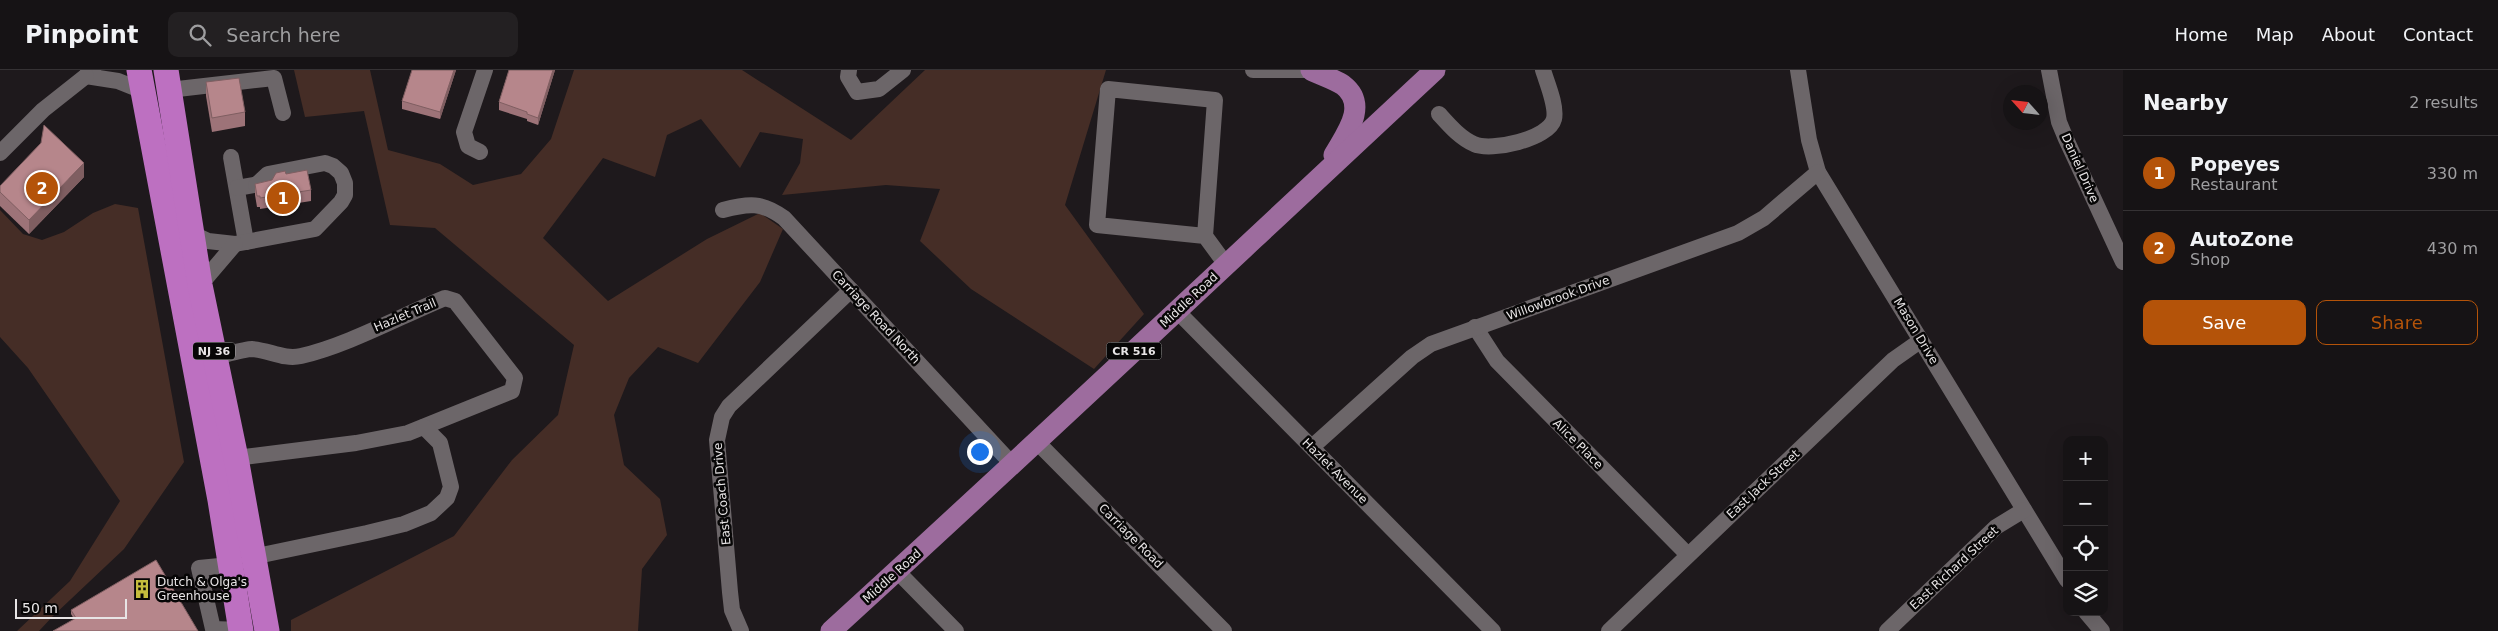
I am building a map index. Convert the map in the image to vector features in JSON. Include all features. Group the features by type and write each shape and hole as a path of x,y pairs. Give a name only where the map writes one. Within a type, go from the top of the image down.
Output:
{"highway":[{"name":"NJ 36","path":"141,80 241,561 267,631"},
{"name":"NJ 36","path":"168,80 200,284 236,458 241,561 241,630"}],"main road":[{"path":"1311,70 1344,86 1355,101 1356,111 1351,125 1325,172"},
{"name":"Middle Road","path":"831,631 1013,465 1435,70"}],"street":[{"path":"480,152 468,146 464,132 485,70"},
{"path":"849,70 848,77 857,92 879,89 903,70"},
{"path":"1253,70 1306,70"},
{"path":"1439,114 1462,138 1475,145 1487,148 1502,146 1533,136 1548,128 1554,122 1555,114 1543,70"},
{"name":"Mason Drive","path":"1798,70 1809,140 1818,172 2063,573"},
{"name":"Daniel Drive","path":"2049,70 2059,122 2122,259"},
{"path":"0,153 43,110 90,73 118,81 141,80"},
{"path":"168,80 274,78 283,113"},
{"path":"1205,236 1097,225 1108,89 1216,100 1205,236 1227,266"},
{"path":"200,284 240,243 237,188 231,157"},
{"path":"191,233 208,241 240,243 307,230 309,224 335,196 337,186 332,176 319,172 237,188"},
{"name":"Willowbrook Drive","path":"1312,447 1412,357 1431,344 1738,233 1764,218 1818,172"},
{"name":"Carriage Road North","path":"723,210 745,204 773,210 784,218 1013,465"},
{"name":"East Coach Drive","path":"740,631 732,610 730,592 717,440 718,430 729,406 850,290"},
{"name":"Hazlet Trail","path":"215,356 236,354 249,349 287,357 299,357 327,348 444,298 451,299 515,378 512,391 408,433 356,443 236,458"},
{"name":"Hazlet Avenue","path":"1177,311 1493,631"},
{"name":"Alice Place","path":"1474,327 1497,361 1688,555"},
{"name":"East Jack Street","path":"1609,631 1894,360 1920,341"},
{"path":"241,561 368,533 404,524 431,514 447,498 451,487 440,443 424,427"},
{"name":"Carriage Road","path":"1037,442 1224,631"},
{"name":"East Richard Street","path":"1887,631 1996,527 2024,510"},
{"path":"897,571 956,631"},
{"path":"2089,616 2102,631"}],"shaded area":[{"path":"294,70 370,70 388,150 440,164 473,185 521,174 551,139 574,70 742,70 851,140 925,70 1106,70 1065,205 1144,314 1094,369 971,289 920,241 940,189 886,185 782,195 800,163 803,139 760,132 740,168 701,119 667,135 655,177 603,158 543,238 608,301 707,239 760,213 783,229 760,282 698,363 658,347 629,378 614,415 624,465 660,499 667,535 642,569 638,631 291,631 291,620 454,536 512,460 558,415 574,345 435,228 390,225 364,111 305,117"},
{"path":"115,204 138,208 184,462 124,549 39,631 17,631 70,581 120,501 28,368 0,337 0,210 23,234 42,240 64,232 93,213"}],"building":[{"path":"412,70 454,70 440,112 402,101"},
{"path":"509,70 553,70 538,118 499,102"},
{"path":"239,78 245,112 212,118 206,82"},
{"path":"44,125 84,163 29,220 0,192 0,186 41,143"},
{"path":"307,170 311,190 260,198 260,196 257,196 255,184 272,180 276,173 285,171 286,174"},
{"name":"Dutch & Olga's Greenhouse","path":"156,560 198,631 53,631 76,618 71,610"}],"place":[{"name":"AutoZone","path":"42,188"},
{"name":"Popeyes","path":"283,198"},
{"name":"Dutch & Olga's Greenhouse","path":"142,589"}]}
